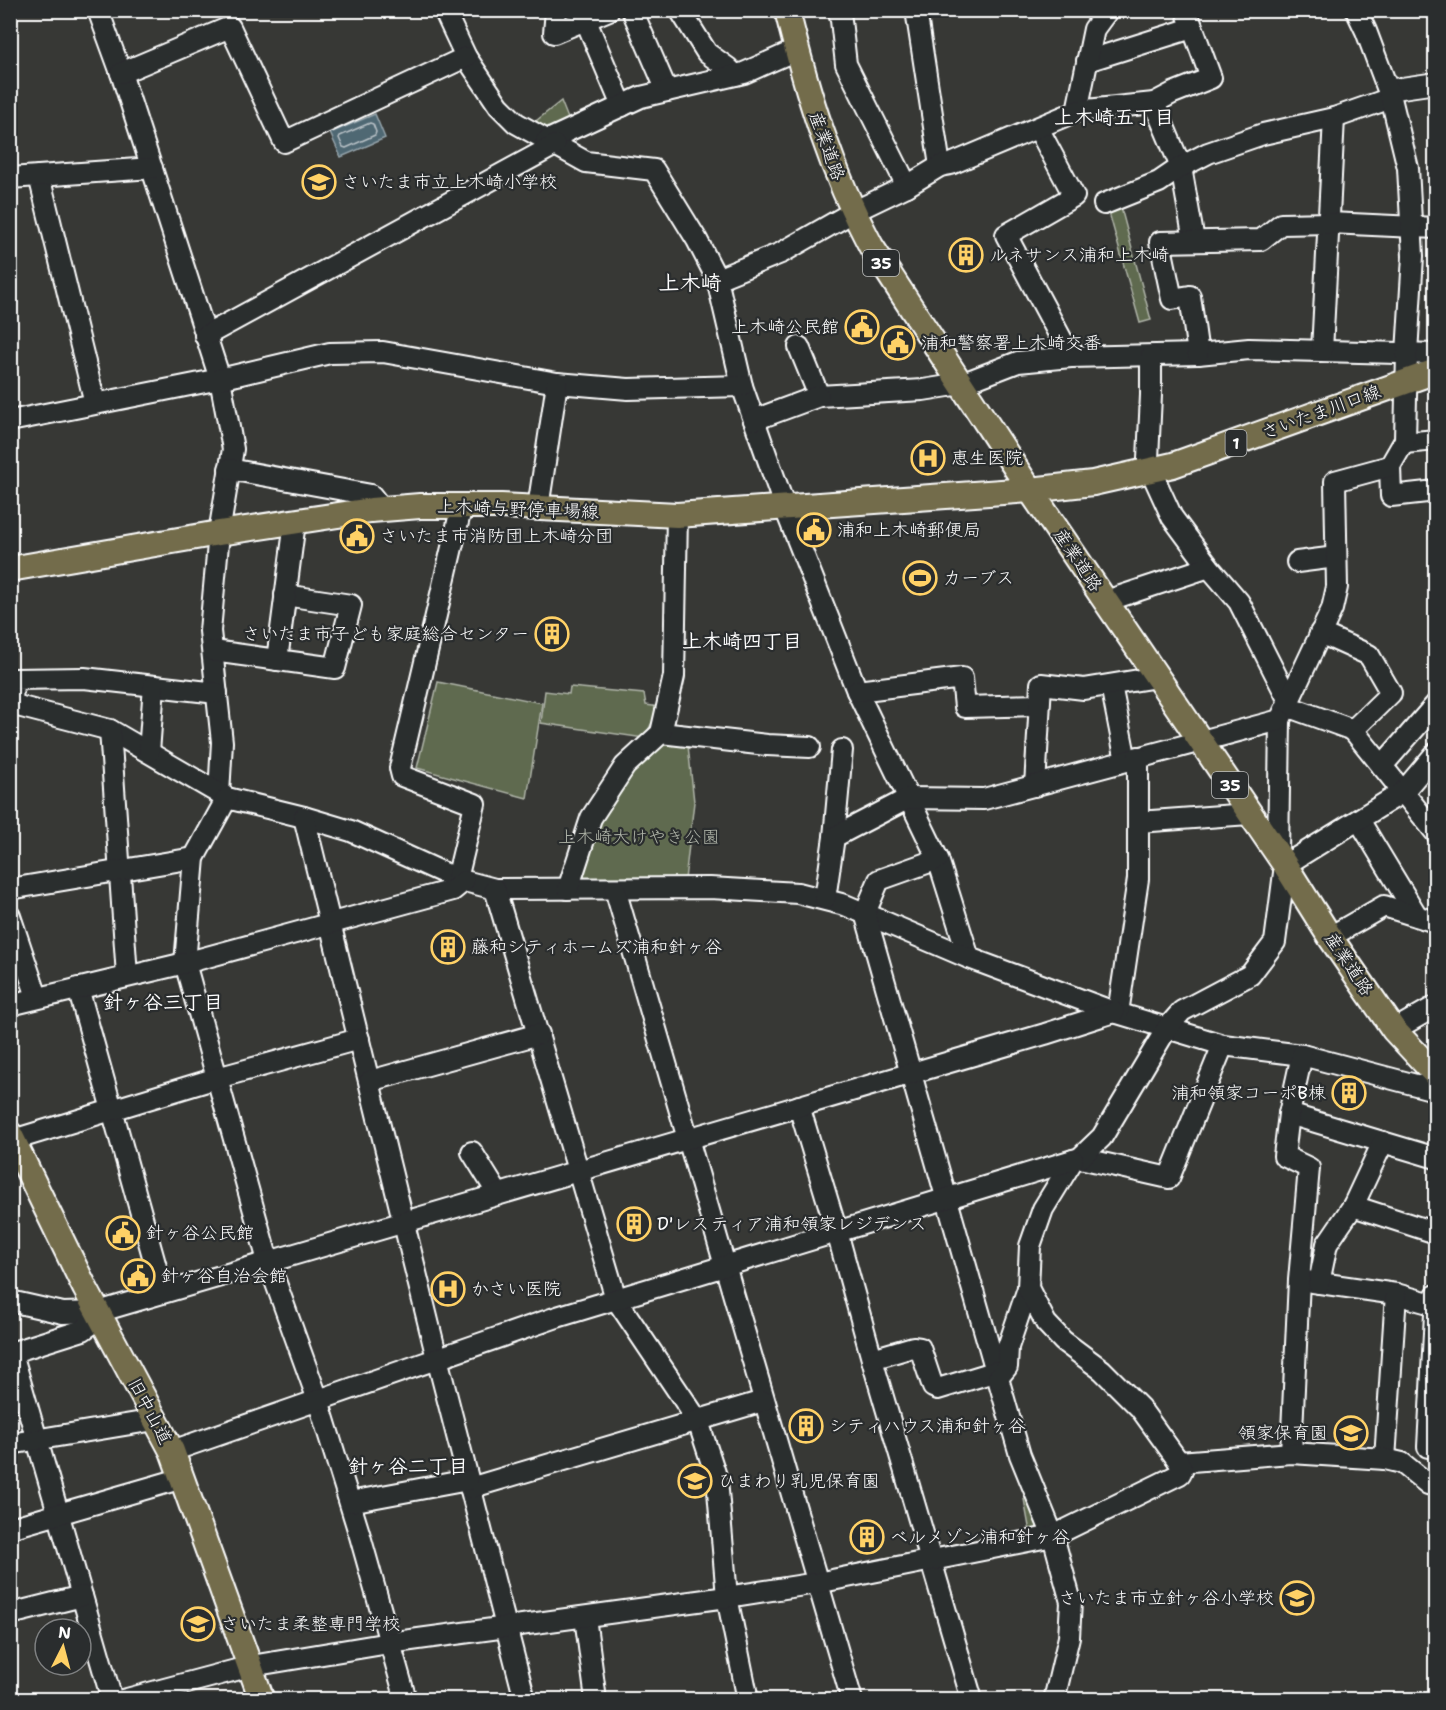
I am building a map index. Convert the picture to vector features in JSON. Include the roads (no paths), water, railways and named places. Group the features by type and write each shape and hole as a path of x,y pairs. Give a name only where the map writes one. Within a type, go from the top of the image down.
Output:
{"main road":[{"name":"産業道路","path":"787,10 796,50 820,130 853,212 891,278 1030,490 1281,860 1330,937 1394,1030 1436,1075"},
{"name":"さいたま川口線","path":"1030,490 1093,483 1151,471 1213,452 1436,370"},
{"name":"上木崎与野停車場線","path":"10,569 219,533 382,509 462,505 677,514 1030,490"},
{"name":"旧中山道","path":"12,1137 98,1312 172,1451 262,1700"}],"street":[{"path":"98,10 121,73 220,378 232,449 219,533 210,631 222,742 223,796 194,858 185,963 268,1261 318,1400 350,1502 406,1700"},
{"path":"444,10 466,57 499,106 516,123 586,162 654,170 698,240 717,279 742,386 785,508 857,691 938,860 969,958"},
{"path":"556,10 554,33 609,10"},
{"path":"632,10 667,91"},
{"path":"680,10 707,53 735,75"},
{"path":"838,10 846,64 907,186"},
{"path":"916,10 940,166"},
{"path":"1077,111 1094,29 1108,10"},
{"path":"1356,10 1390,94 1408,168 1413,256 1405,440 1390,466 1391,496 1436,491"},
{"path":"717,279 781,253 940,166 951,164 1077,111 1154,103 1211,78 1189,19 1087,61"},
{"path":"586,21 622,106"},
{"path":"121,73 230,27 284,142 466,57"},
{"path":"205,336 550,143 622,106 641,97 744,73 796,50"},
{"path":"1104,204 1159,182 1181,166 1208,153 1263,134 1335,118 1390,94 1436,83"},
{"path":"1154,103 1181,166 1194,242"},
{"path":"1322,351 1335,118"},
{"path":"1038,128 1074,196 1006,235 1071,357"},
{"path":"10,178 152,168"},
{"path":"39,176 95,403"},
{"path":"1198,354 1190,296 1172,299 1160,242 1261,240 1281,224 1330,223 1436,228"},
{"path":"799,347 819,396"},
{"path":"754,420 819,396 923,390 961,384 1018,362 1071,357 1198,354 1249,349 1436,354"},
{"path":"10,421 330,353 383,352 557,383 628,388 742,386"},
{"path":"1151,356 1148,459 1151,471 1172,517 1209,567 1239,602 1286,710"},
{"path":"538,508 557,383"},
{"path":"1404,443 1436,440"},
{"path":"872,1359 913,1347 920,1348 933,1387 938,1389 998,1375 1007,1367 1008,1347 1028,1288 1030,1246 1042,1209 1077,1159 1102,1137 1167,1028 1182,1011 1250,975 1275,942 1281,860 1286,710 1332,609 1336,587 1335,481 1390,466"},
{"path":"229,469 371,495 382,509"},
{"path":"10,1005 185,963 330,922 453,891 460,880 475,804 402,776 400,768 462,505"},
{"path":"568,889 591,818 625,766 661,733 675,676 677,514"},
{"path":"277,660 295,522"},
{"path":"1297,562 1336,557"},
{"path":"1106,601 1209,567"},
{"path":"213,651 334,668 351,605 285,595"},
{"path":"1320,633 1369,655 1391,693 1353,730"},
{"path":"1035,786 1041,684 1084,689 1157,677"},
{"path":"217,693 84,678 13,679 11,705 110,730 223,796 351,831 460,880 495,889 710,888 798,893 825,899 865,913 969,958 1116,1012 1223,1045 1302,1055 1431,1089 1436,1084"},
{"path":"857,691 962,678 965,707 1039,705"},
{"path":"1111,684 1132,759 1138,822 1138,879 1116,1012"},
{"path":"149,752 154,686"},
{"path":"1382,765 1436,704"},
{"path":"834,837 909,798 984,800 1201,742 1286,710 1353,730 1403,792 1431,820"},
{"path":"110,730 127,976"},
{"path":"661,733 767,745 810,747"},
{"path":"825,899 834,837 842,750"},
{"path":"1281,860 1359,820 1403,792 1436,753"},
{"path":"1138,822 1250,814"},
{"path":"304,817 437,1358 525,1700"},
{"path":"1359,820 1426,917"},
{"path":"10,889 194,858"},
{"path":"938,860 879,880 865,913 1020,1455 1053,1536 1071,1602 1069,1637 1054,1700"},
{"path":"495,889 616,1299 698,1421 717,1479 727,1598 748,1700"},
{"path":"615,889 852,1700"},
{"path":"1330,937 1384,906 1426,917"},
{"path":"10,916 37,998"},
{"path":"78,988 163,1292"},
{"path":"1394,1030 1436,1006"},
{"path":"10,1301 63,1313 98,1312 1045,1035 1116,1012"},
{"path":"370,1081 539,1034"},
{"path":"12,1137 359,1039"},
{"path":"172,1451 556,1317 1077,1159 1169,1178 1223,1045"},
{"path":"1291,1453 1309,1281 1309,1168 1284,1156 1289,1114 1302,1055"},
{"path":"799,1106 972,1700"},
{"path":"1289,1114 1436,1158"},
{"path":"1309,1281 1327,1244 1353,1206 1383,1142"},
{"path":"472,1152 498,1194"},
{"path":"1353,1206 1436,1233"},
{"path":"1179,1462 1291,1453 1394,1461 1432,1444 1435,1302 1309,1281"},
{"path":"10,1287 98,1312"},
{"path":"123,1700 251,1666 390,1642 727,1598 1053,1536 1180,1474 1182,1470 1179,1462 1140,1407 1102,1370 1062,1341 1046,1323 1028,1288"},
{"path":"1394,1461 1396,1294"},
{"path":"98,1312 90,1325 83,1330 11,1353 112,1700"},
{"path":"350,1502 469,1484 763,1401"},
{"path":"10,1444 155,1420"},
{"path":"1394,1461 1428,1484 1436,1486"},
{"path":"10,1528 183,1478"},
{"path":"10,1614 81,1596"},
{"path":"585,1617 596,1700"}],"water":[{"path":"375,114 385,138 341,157 330,133"}],"place":[{"name":"さいたま市立上木崎小学校","path":"319,182"},
{"name":"ルネサンス浦和上木崎","path":"966,255"},
{"name":"上木崎公民館","path":"862,327"},
{"name":"浦和警察署上木崎交番","path":"898,343"},
{"name":"恵生医院","path":"928,458"},
{"name":"浦和上木崎郵便局","path":"814,530"},
{"name":"さいたま市消防団上木崎分団","path":"357,536"},
{"name":"カーブス","path":"920,578"},
{"name":"さいたま市子ども家庭総合センター","path":"552,634"},
{"name":"藤和シティホームズ浦和針ヶ谷","path":"448,947"},
{"name":"浦和領家コーポB棟","path":"1349,1093"},
{"name":"D'レスティア浦和領家レジデンス","path":"634,1224"},
{"name":"針ヶ谷公民館","path":"123,1233"},
{"name":"針ヶ谷自治会館","path":"138,1276"},
{"name":"かさい医院","path":"448,1289"},
{"name":"シティハウス浦和針ヶ谷","path":"806,1426"},
{"name":"領家保育園","path":"1351,1433"},
{"name":"ひまわり乳児保育園","path":"695,1481"},
{"name":"ベルメゾン浦和針ヶ谷","path":"867,1537"},
{"name":"さいたま市立針ヶ谷小学校","path":"1297,1598"},
{"name":"さいたま柔整専門学校","path":"198,1624"}],"district":[{"name":"上木崎五丁目","path":"1114,117"},
{"name":"上木崎","path":"690,283"},
{"name":"上木崎四丁目","path":"742,641"},
{"name":"針ヶ谷三丁目","path":"163,1002"},
{"name":"針ヶ谷二丁目","path":"408,1466"}],"park label":[{"name":"上木崎大けやき公園","path":"639,837"}]}
